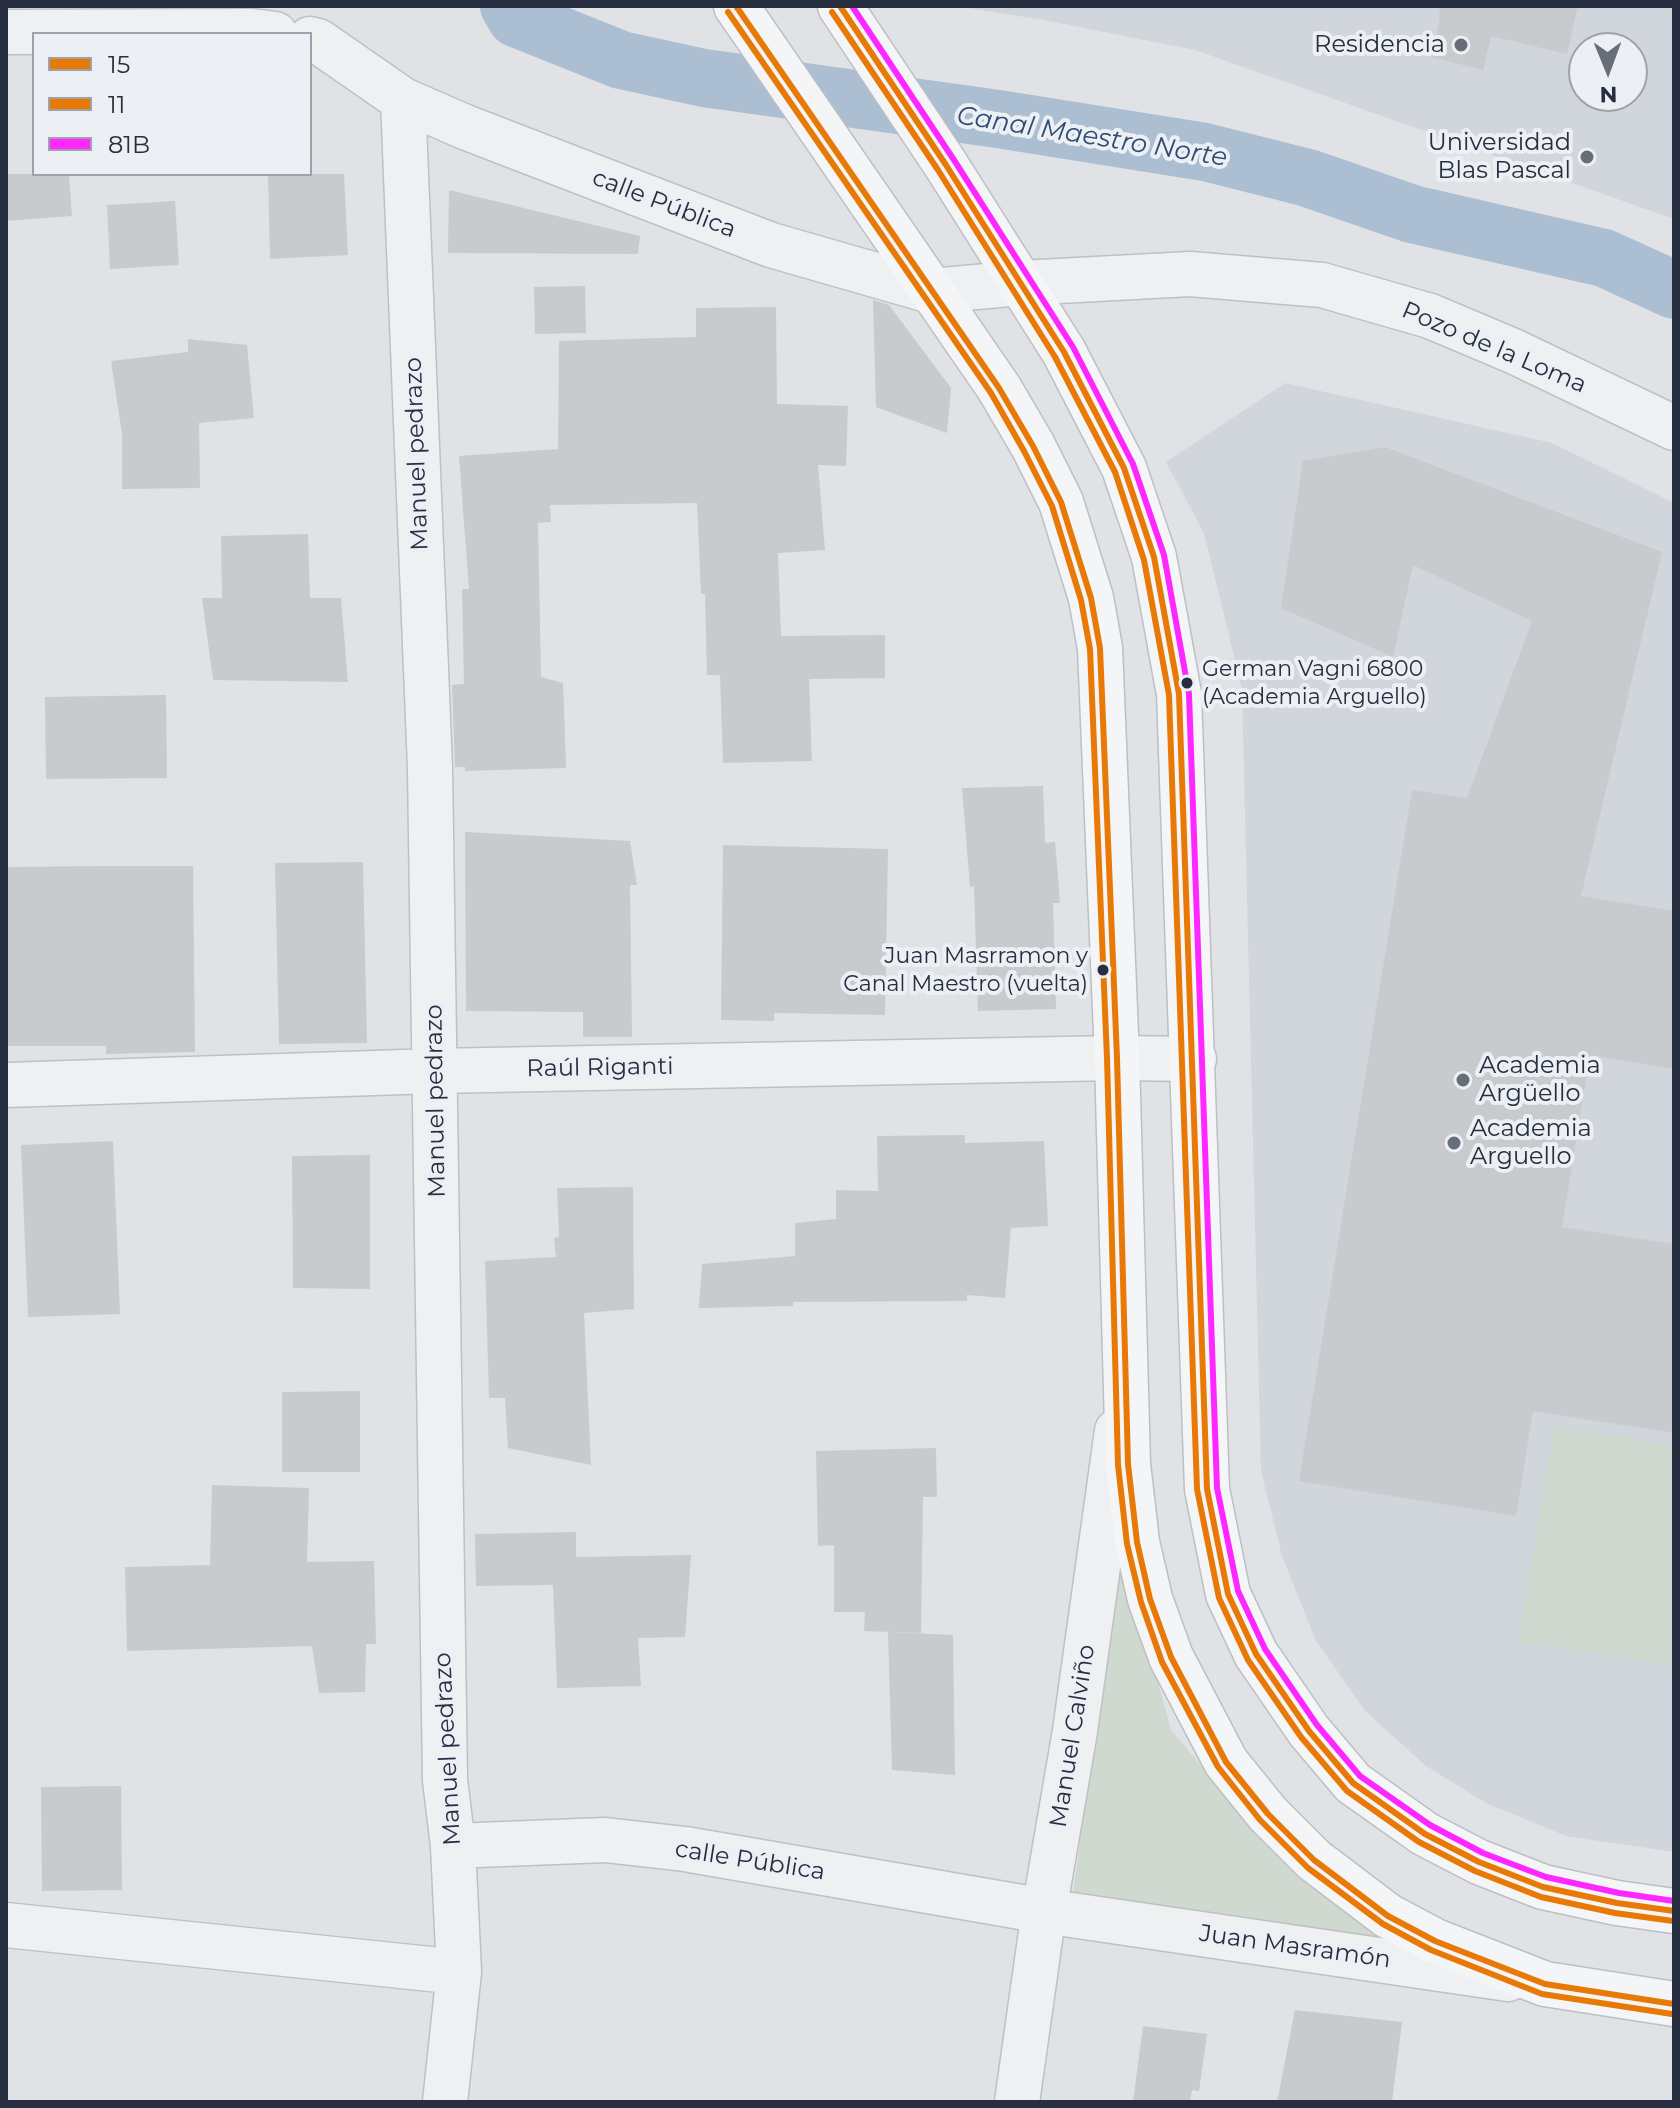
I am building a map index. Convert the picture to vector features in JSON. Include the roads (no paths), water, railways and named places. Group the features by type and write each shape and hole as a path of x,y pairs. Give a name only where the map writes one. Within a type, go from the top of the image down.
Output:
{"main road":[{"path":"840,6 946,165 1064,352 1124,468 1154,557 1179,694 1207,1489 1228,1594 1256,1654 1309,1731 1353,1783 1425,1834 1479,1862 1543,1887 1674,1911"},
{"path":"737,8 999,388 1061,502 1091,598 1100,648 1117,1058 1128,1464 1137,1542 1150,1599 1171,1657 1226,1762 1268,1814 1314,1860 1388,1916 1435,1941 1545,1984 1674,2004"}],"street":[{"path":"6,32 263,32"},
{"path":"312,40 403,100"},
{"name":"calle Pública","path":"403,100 771,245 931,291"},
{"name":"Manuel pedrazo","path":"403,100 430,768 445,1780 453,1846 459,1972 445,2102"},
{"name":"Pozo de la Loma","path":"1021,283 1190,274 1322,285 1430,316 1513,351 1674,428"},
{"path":"931,291 1021,283"},
{"name":"Raúl Riganti","path":"6,1085 435,1071 1194,1059"},
{"name":"Manuel Calviño","path":"1017,2102 1044,1911 1075,1731 1126,1370"},
{"name":"calle Pública","path":"453,1846 605,1840 685,1849 1044,1911"},
{"name":"Juan Masramón","path":"1044,1911 1545,1984"},
{"path":"6,1925 459,1972"}],"waterway":[{"name":"Canal Maestro Norte","path":"509,6 516,18 621,60 704,78 1205,152 1308,178 1412,214 1604,258 1674,290"}],"place":[{"name":"Residencia","path":"1461,45"},
{"name":"Universidad Blas Pascal","path":"1587,157"},
{"name":"German Vagni 6800 (Academia Arguello)","path":"1187,683"},
{"name":"Juan Masrramon y Canal Maestro (vuelta)","path":"1103,970"},
{"name":"Academia Argüello","path":"1463,1080"},
{"name":"Academia Arguello","path":"1454,1143"}]}
